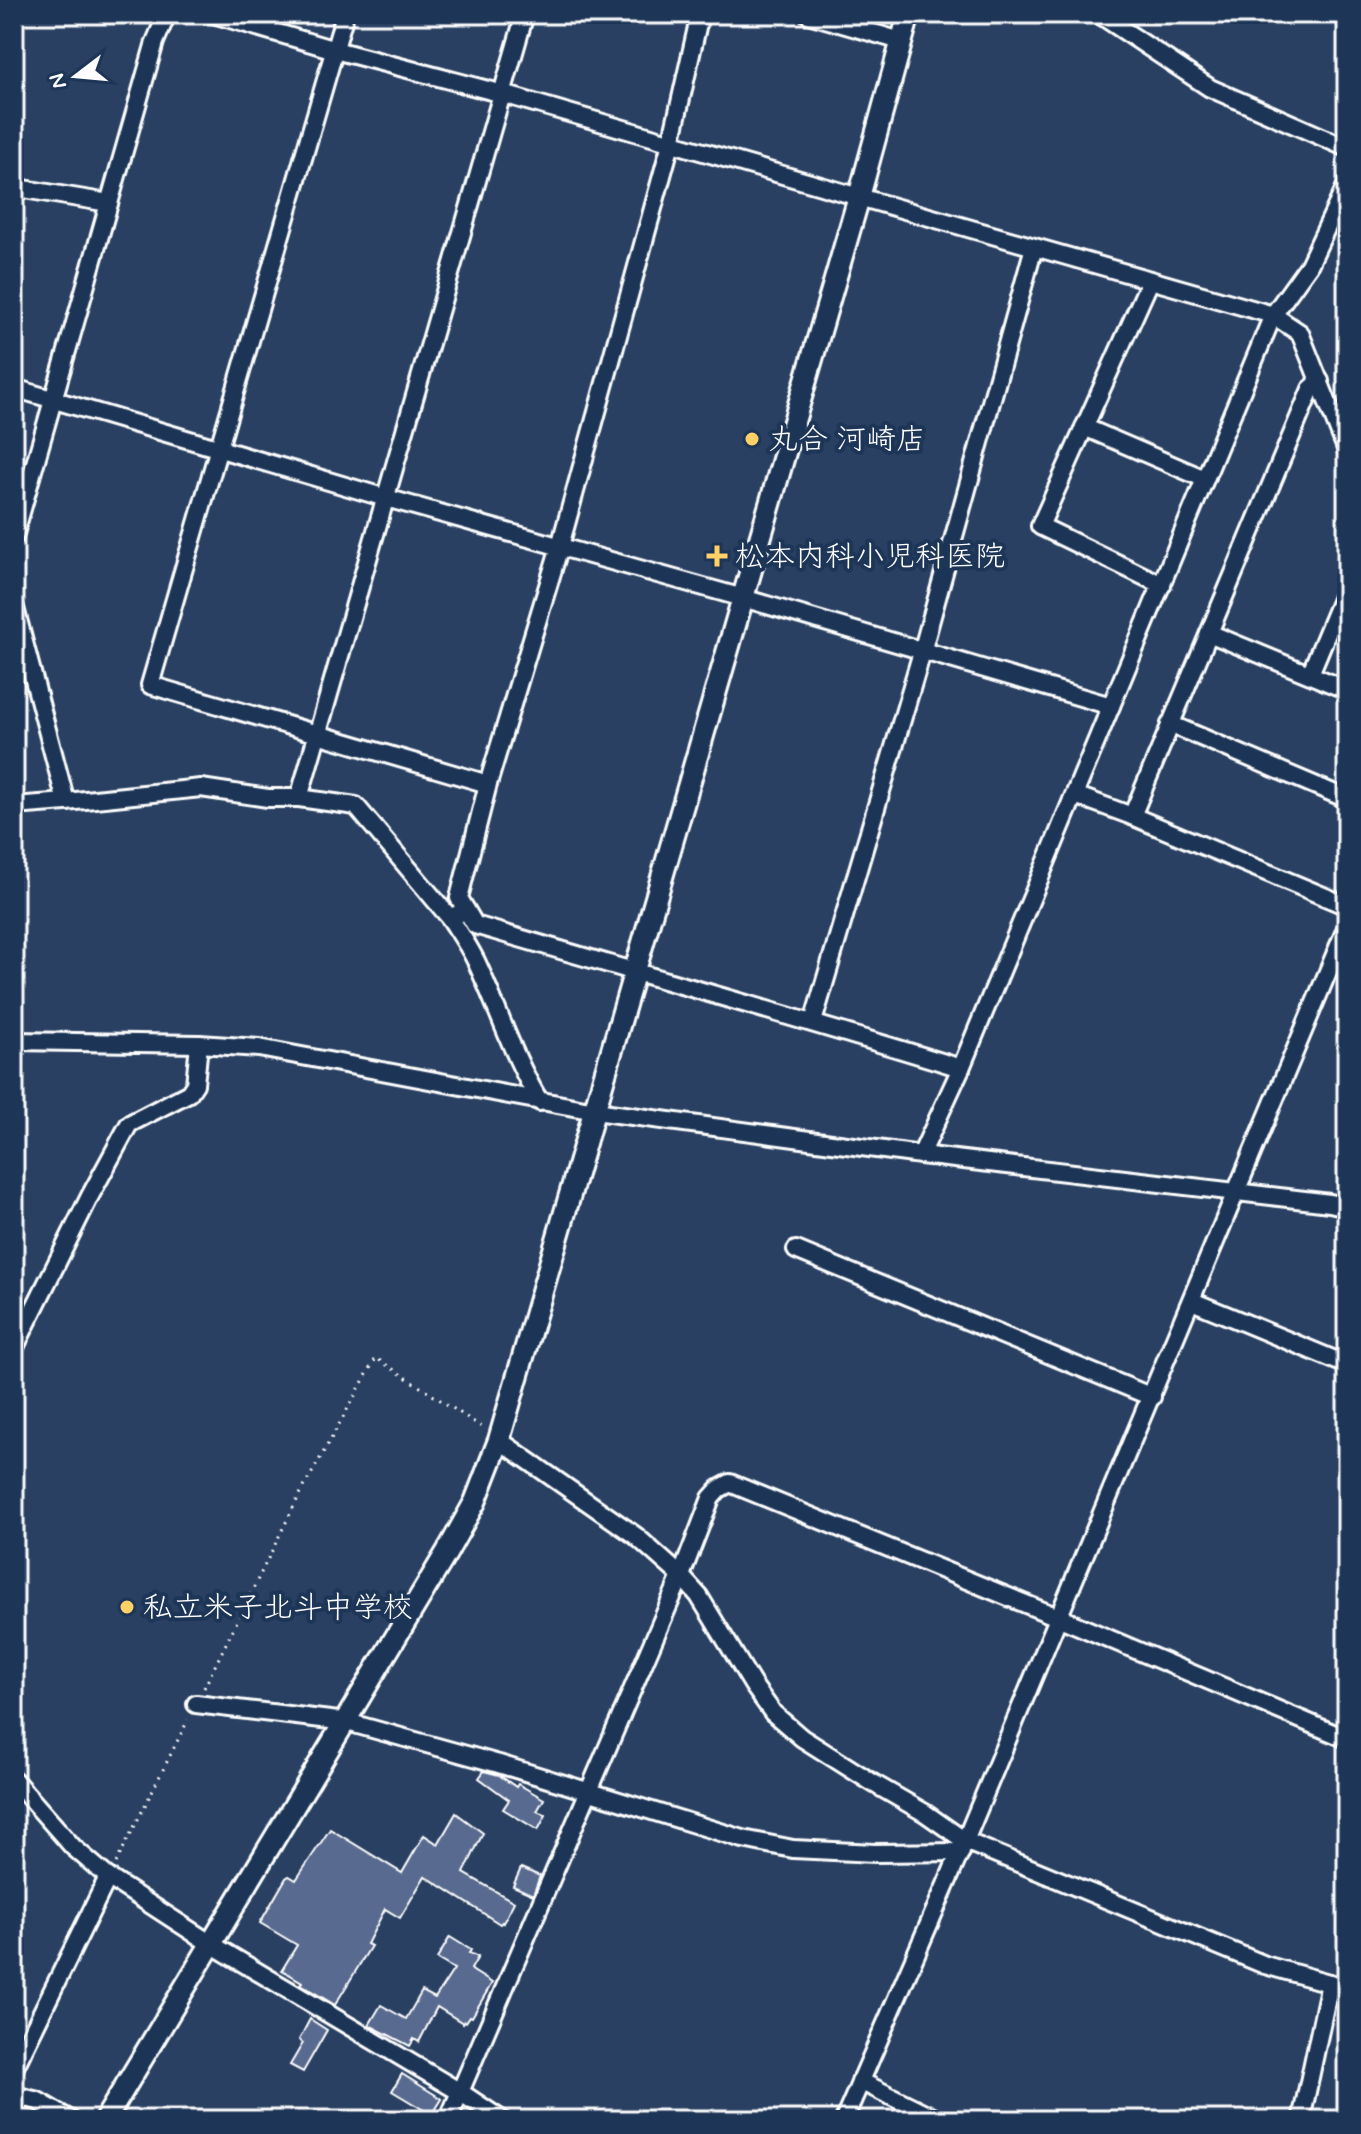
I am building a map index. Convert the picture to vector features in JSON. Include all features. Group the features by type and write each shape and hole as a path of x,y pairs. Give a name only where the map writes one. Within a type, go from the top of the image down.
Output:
{"street":[{"path":"14,537 155,42 167,14"},
{"path":"213,14 1273,315 1300,333 1347,451"},
{"path":"345,14 150,685 488,784"},
{"path":"299,798 525,14"},
{"path":"700,14 671,143 560,546 488,784 459,898 475,925 961,1068"},
{"path":"808,14 901,41"},
{"path":"105,2120 347,1722 475,1502 499,1440 859,197 909,14"},
{"path":"1099,14 1210,88 1347,148"},
{"path":"14,182 24,189 109,203"},
{"path":"921,1155 961,1068 1273,315 1309,265 1347,184"},
{"path":"813,1022 922,652 1034,247"},
{"path":"1150,281 1040,526 1162,585"},
{"path":"1132,816 1311,389 1320,381"},
{"path":"14,388 1111,706"},
{"path":"1084,427 1205,479"},
{"path":"1310,674 1347,585"},
{"path":"14,604 66,802"},
{"path":"1209,633 1347,690"},
{"path":"1170,724 1347,799"},
{"path":"14,806 201,788 356,806 450,918 475,958 509,1042 540,1102"},
{"path":"1075,795 1347,906"},
{"path":"450,918 466,910"},
{"path":"844,2120 1060,1618 1347,926"},
{"path":"14,1041 259,1048 595,1111 1347,1207"},
{"path":"14,1349 129,1124 189,1093 195,1084 199,1044"},
{"path":"796,1250 1152,1397"},
{"path":"1192,1301 1347,1365"},
{"path":"499,1440 636,1536 681,1576 699,1596 773,1713 802,1738 925,1813 963,1847 1265,1965 1347,1988"},
{"path":"448,2120 681,1576 711,1498 730,1483 1347,1739"},
{"path":"196,1704 347,1722 743,1839 793,1849 875,1853 963,1847"},
{"path":"14,1780 73,1847 108,1877 211,1944 502,2120"},
{"path":"14,2069 108,1877"},
{"path":"1301,2120 1330,1983"},
{"path":"860,2081 939,2120"},
{"path":"14,2095 38,2101 71,2120"}],"path":[{"path":"108,1877 298,1498 376,1358 499,1440"}],"building":[{"path":"484,1771 499,1775 516,1787 518,1784 544,1799 537,1811 546,1815 538,1830 503,1809 509,1800 479,1778"},
{"path":"456,1813 483,1833 464,1873 514,1902 503,1923 500,1924 425,1876 400,1918 385,1909 367,1944 371,1946 335,2005 282,1970 297,1945 260,1923 286,1878 289,1876 296,1880 330,1829 402,1873 424,1835 438,1844"},
{"path":"521,1868 540,1876 533,1895 513,1886"},
{"path":"450,1937 478,1957 471,1969 492,1983 472,2017 463,2023 437,2007 419,2042 414,2039 410,2046 369,2025 381,2005 406,2019 422,1991 435,1998 454,1969 437,1959"},
{"path":"310,2019 327,2030 303,2072 290,2065 303,2043 299,2040"},
{"path":"402,2074 442,2099 432,2115 392,2091"}],"place":[{"name":"丸合 河崎店","path":"752,439"},
{"name":"松本内科小児科医院","path":"717,556"},
{"name":"私立米子北斗中学校","path":"127,1607"}]}
